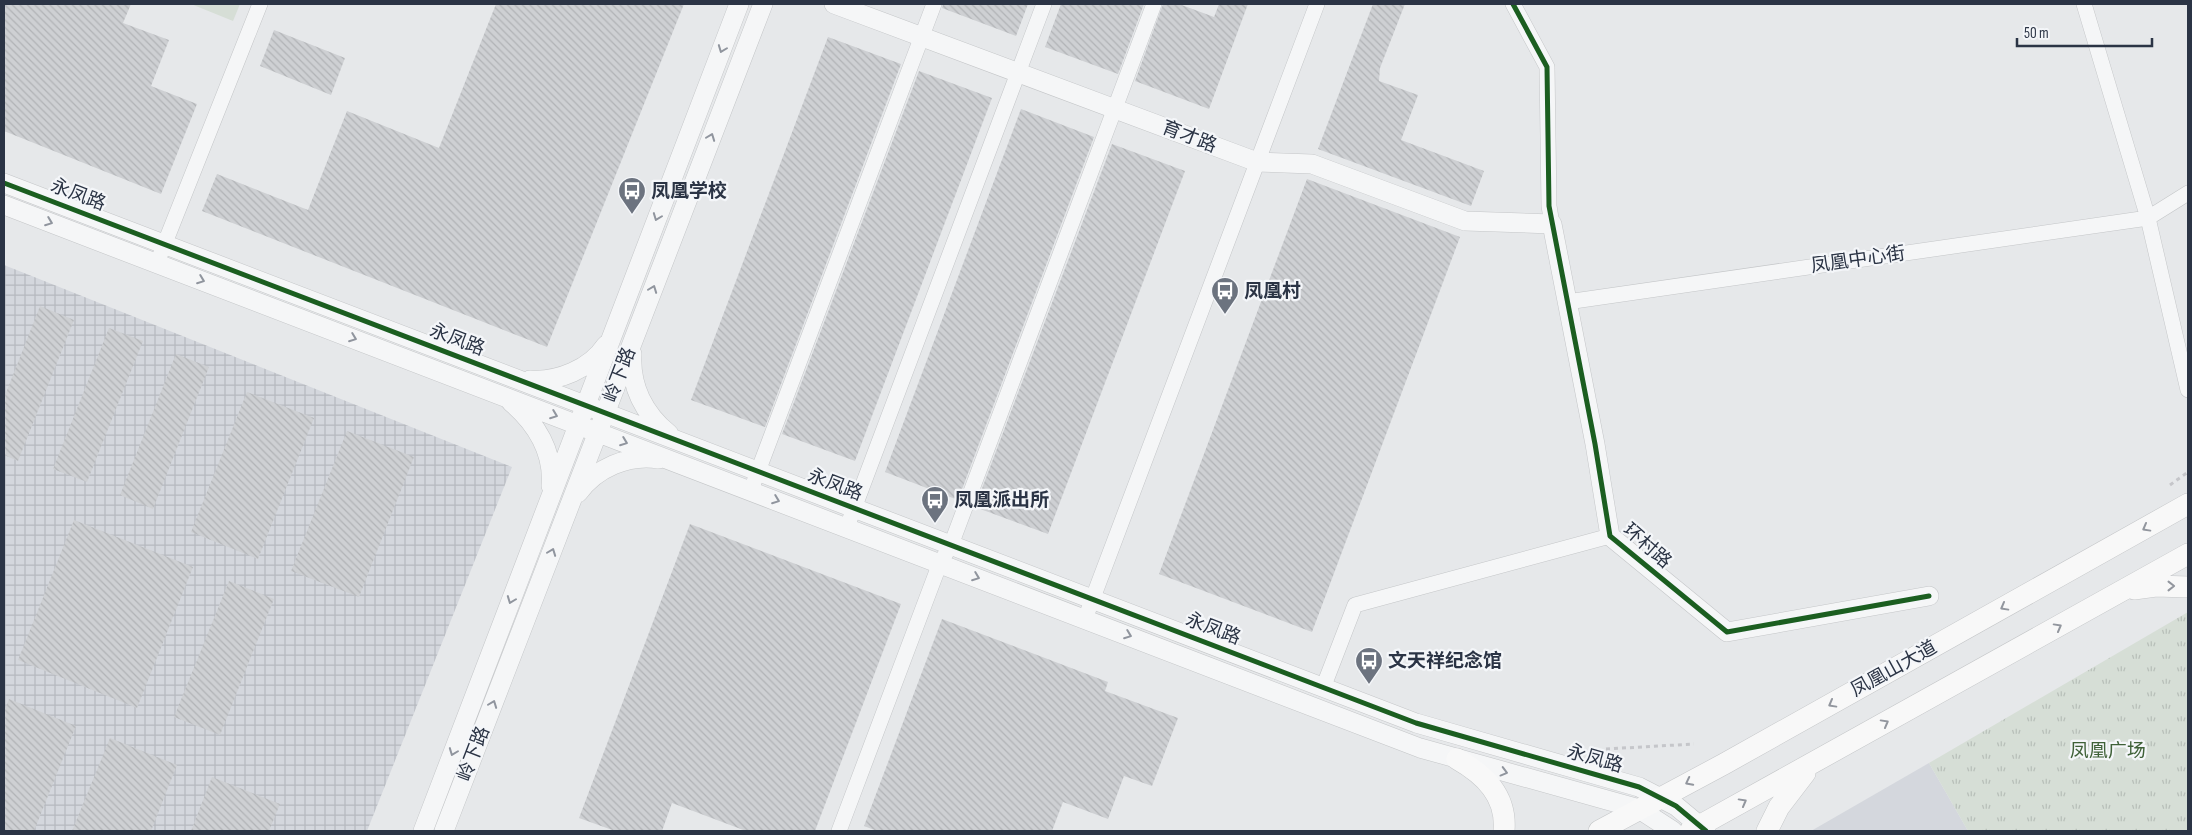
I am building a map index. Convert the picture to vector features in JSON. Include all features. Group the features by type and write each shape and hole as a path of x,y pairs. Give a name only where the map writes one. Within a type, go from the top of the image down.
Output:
{"main road":[{"name":"凤凰山大道","path":"1599,831 1724,764 2188,504"},
{"path":"1699,829 2188,554"},
{"path":"2119,593 2156,586 2188,586"},
{"path":"1457,759 1477,771 1495,791 1502,806 1504,831"},
{"path":"1767,831 1788,794 1816,762"}],"street":[{"path":"157,263 260,4"},
{"name":"岭下路","path":"423,831 739,4"},
{"name":"岭下路","path":"444,831 762,4"},
{"name":"育才路","path":"834,4 1257,162 1312,164 1466,221 1552,224"},
{"path":"751,490 934,4"},
{"path":"847,527 1044,4"},
{"path":"839,831 940,563 951,545 1154,4"},
{"path":"1086,619 1317,4"},
{"path":"1514,4 1547,67 1549,206 1552,224"},
{"path":"2084,4 2148,218 2188,390"},
{"name":"永凤路","path":"4,183 1441,732 1631,784 1661,797 1682,810 1699,829"},
{"path":"2148,218 2188,193"},
{"name":"永凤路","path":"4,205 1420,748 1640,809 1673,831"},
{"name":"凤凰中心街","path":"1567,302 2148,218"},
{"name":"环村路","path":"1552,224 1595,444 1610,536 1727,632 1929,596"},
{"path":"511,377 546,380 572,372 599,354 614,331"},
{"path":"635,334 631,360 633,378 638,395 646,410 662,428 685,443"},
{"path":"495,392 522,412 542,441 551,468 549,502"},
{"path":"567,511 577,494 590,479 598,472 618,463 654,458 682,464"},
{"path":"1323,688 1355,605 1610,536"}],"path":[{"path":"2170,485 2188,472"},
{"path":"1606,749 1694,744"}],"shaded area":[{"path":"4,265 512,467 367,831 4,831"},
{"path":"1929,763 1968,831 1811,831"}],"green space":[{"path":"191,4 240,4 233,21"},
{"name":"凤凰广场","path":"2188,612 2188,831 1968,831 1929,763"}],"building":[{"path":"4,4 131,4 123,23 169,40 151,86 197,104 161,194 4,131"},
{"path":"496,4 684,4 547,347 202,211 217,174 308,210 347,111 439,148"},
{"path":"943,4 1028,4 1016,36 942,8"},
{"path":"1061,4 1144,4 1118,74 1045,47"},
{"path":"1163,4 1179,4 1214,17 1219,4 1248,4 1209,109 1135,81"},
{"path":"1373,4 1405,4 1380,68 1379,81 1418,95 1401,140 1484,171 1471,206 1318,149"},
{"path":"274,30 345,58 331,95 260,66"},
{"path":"828,37 901,64 765,427 691,400"},
{"path":"919,71 992,98 855,461 782,434"},
{"path":"1021,109 1094,137 958,500 885,472"},
{"path":"1112,144 1185,171 1048,534 975,507"},
{"path":"1307,179 1460,237 1312,632 1159,574"},
{"path":"40,306 74,320 18,461 4,455 4,398"},
{"path":"109,328 143,341 87,482 53,469"},
{"path":"176,354 209,367 153,509 120,495"},
{"path":"247,392 314,418 258,559 191,532"},
{"path":"347,431 414,457 359,597 291,571"},
{"path":"74,520 193,567 137,708 18,660"},
{"path":"690,524 901,604 815,831 746,831 672,803 662,831 615,831 579,818"},
{"path":"229,581 274,599 220,735 174,717"},
{"path":"942,619 1108,682 1105,691 1178,718 1152,786 1124,776 1108,819 1063,802 1052,831 877,831 864,826"},
{"path":"9,699 76,726 34,831 4,831 4,712"},
{"path":"110,738 177,765 151,831 72,831"},
{"path":"212,777 280,804 269,831 191,831"}],"cycle path":[{"path":"1513,4 1547,67 1549,206 1595,444 1610,536 1727,632 1929,596"},
{"path":"4,183 1416,723 1639,787 1676,806 1706,831"}],"place":[{"name":"凤凰学校","path":"632,215"},
{"name":"凤凰村","path":"1225,315"},
{"name":"凤凰派出所","path":"935,524"},
{"name":"文天祥纪念馆","path":"1369,685"}]}
